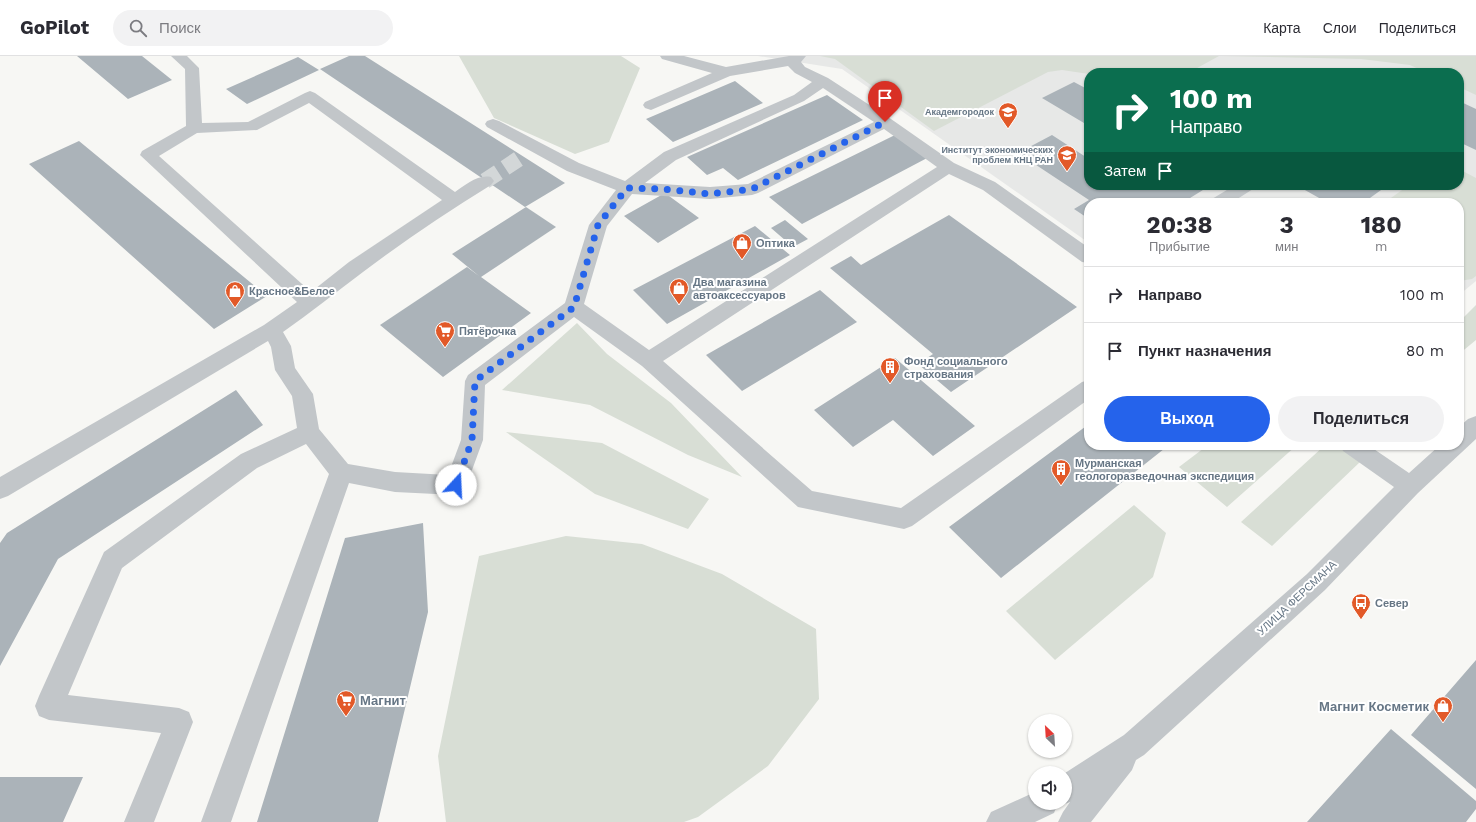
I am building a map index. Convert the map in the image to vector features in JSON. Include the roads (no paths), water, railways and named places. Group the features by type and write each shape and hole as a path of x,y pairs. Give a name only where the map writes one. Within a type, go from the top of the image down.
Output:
{"street":[{"path":"178,56 192,68 194,128"},
{"path":"667,56 726,72"},
{"path":"651,105 726,72 795,59 800,70 823,81 885,122 948,167 989,186 1084,253"},
{"path":"271,330 281,346 285,370 302,394 309,432 341,472 395,482 456,485 472,440 475,381 574,307 598,225 627,188 670,156 799,98 823,81"},
{"path":"310,303 148,155 194,128 251,127 310,96 454,200"},
{"path":"493,124 573,167 627,188 663,189 710,194 752,189 885,122"},
{"path":"523,156 538,147"},
{"path":"649,360 948,167"},
{"path":"0,489 271,330 310,303 356,267 486,180"},
{"path":"1226,198 1239,190"},
{"path":"574,307 649,360 806,500 904,519 1084,392"},
{"path":"1464,436 1476,425"},
{"path":"139,822 179,722 49,706 103,582 113,560 249,460 309,432"},
{"path":"1358,450 1410,486"},
{"name":"УЛИЦА ФЕРСМАНА","path":"1072,785 1134,745 1316,582 1410,486 1449,450"},
{"path":"216,822 341,472"},
{"name":"УЛИЦА ФЕРСМАНА","path":"1073,822 1134,745"},
{"path":"1002,822 1029,810"}],"tunnel":[{"path":"485,181 523,156"}],"place":[{"name":"Академгородок","path":"1008,129"},
{"name":"Институт экономических проблем КНЦ РАН","path":"1067,172"},
{"name":"Оптика","path":"742,260"},
{"name":"Два магазина автоаксессуаров","path":"679,305"},
{"name":"Красное&Белое","path":"235,308"},
{"name":"Пятёрочка","path":"445,348"},
{"name":"Фонд социального страхования","path":"890,384"},
{"name":"Мурманская геологоразведочная экспедиция","path":"1061,486"},
{"name":"Север","path":"1361,620"},
{"name":"Магнит","path":"346,717"},
{"name":"Магнит Косметик","path":"1443,723"}]}
